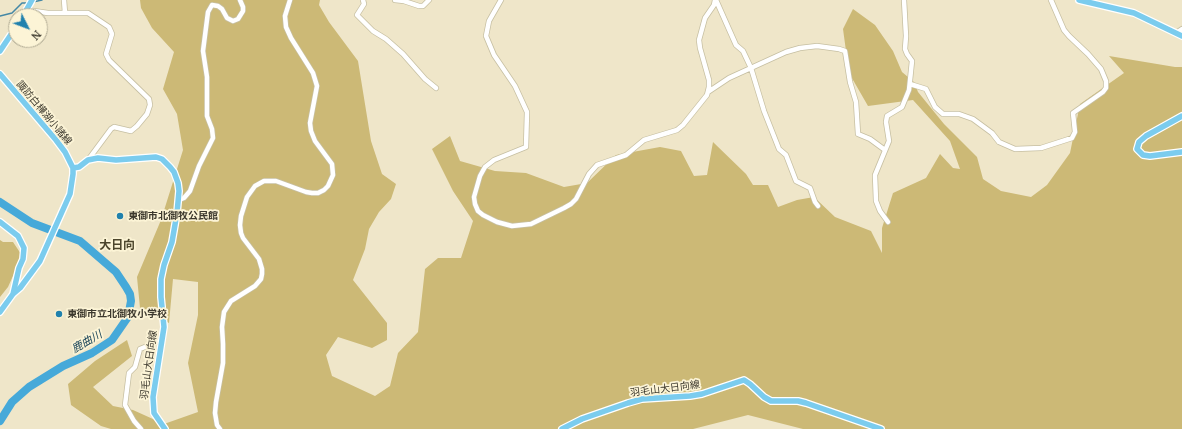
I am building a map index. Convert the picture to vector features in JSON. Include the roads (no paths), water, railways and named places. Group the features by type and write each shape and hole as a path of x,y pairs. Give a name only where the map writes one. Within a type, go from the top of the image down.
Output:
{"main road":[{"path":"1079,0 1134,12 1182,36"},
{"path":"0,51 8,39"},
{"name":"諏訪白樺湖小諸線","path":"0,74 56,140 65,152 73,168"},
{"path":"1182,116 1146,136 1139,142 1138,145 1140,152 1143,155 1150,156 1182,152"},
{"name":"羽毛山大日向線","path":"73,168 79,167 88,160 98,158 116,160 156,157 162,159 174,172 178,183 179,200 172,242 164,265 162,278 161,297 164,327 153,397 154,413 166,429"},
{"path":"0,311 36,269 46,250 70,194 73,168"},
{"path":"0,222 18,236 24,248 23,259 13,294"},
{"name":"羽毛山大日向線","path":"562,429 582,419 642,399 702,394 744,380 771,401 798,401 806,403 881,429"}],"street":[{"path":"64,0 65,13"},
{"path":"179,200 184,198 190,191 199,166 213,138 212,129 207,116 207,77 203,51 208,12 212,5 218,6 222,9 227,18 233,21 238,19 243,11 240,0"},
{"path":"220,429 217,425 215,413 223,363 224,344 222,327 224,312 231,301 255,286 261,280 262,274 259,259 243,238 241,233 241,216 247,198 255,186 264,181 276,181 306,192 318,193 328,186 333,175 332,164 315,140 311,131 310,123 317,86 313,73 291,38 286,27 285,16 290,0"},
{"path":"363,0 364,4 357,15 373,32 386,39 403,54 425,79 436,88"},
{"path":"395,0 423,6 429,0"},
{"path":"501,0 489,21 486,36 494,55 520,94 528,112 526,147 490,163 485,167 477,183 474,197 478,210 488,218 496,222 512,226 531,224 571,204 576,199 589,174 597,165 626,155 644,140 677,130 683,125 708,92 709,80 699,40 705,18 714,6 715,0"},
{"path":"715,0 736,45 743,51 751,68 764,111 780,149 786,155 796,181 810,188 818,206"},
{"path":"888,222 878,207 875,193 875,171 889,141 886,122 887,116 902,107 905,103 910,84 912,61 905,49 906,36 904,0"},
{"path":"910,84 926,90 938,111 943,114 959,114 973,119 992,133 999,142 1015,149 1041,148 1072,138 1075,132 1073,113 1103,92 1106,88 1106,81 1101,69 1064,30 1051,0"},
{"path":"48,13 88,13 109,27 112,34 106,54 109,60 149,99 150,105 147,114 137,126 131,131 114,127 111,129 88,160"},
{"path":"1176,33 1182,29"},
{"path":"708,92 728,78 786,52 800,48 817,46 844,51 850,82 856,102 858,134 870,139 885,150"},
{"path":"140,429 125,406 129,373 135,368 140,349 162,340"}],"waterway":[{"path":"33,2 42,0"},
{"path":"0,16 12,13 22,3 29,3"},
{"name":"鹿曲川","path":"0,202 32,223 80,241 116,272 130,294 131,301 128,317 112,340 92,353 63,366 29,387 12,402 0,421"}],"place":[{"name":"東御市北御牧公民館","path":"120,216"},
{"name":"東御市立北御牧小学校","path":"59,314"}],"district":[{"name":"大日向","path":"117,246"}]}
